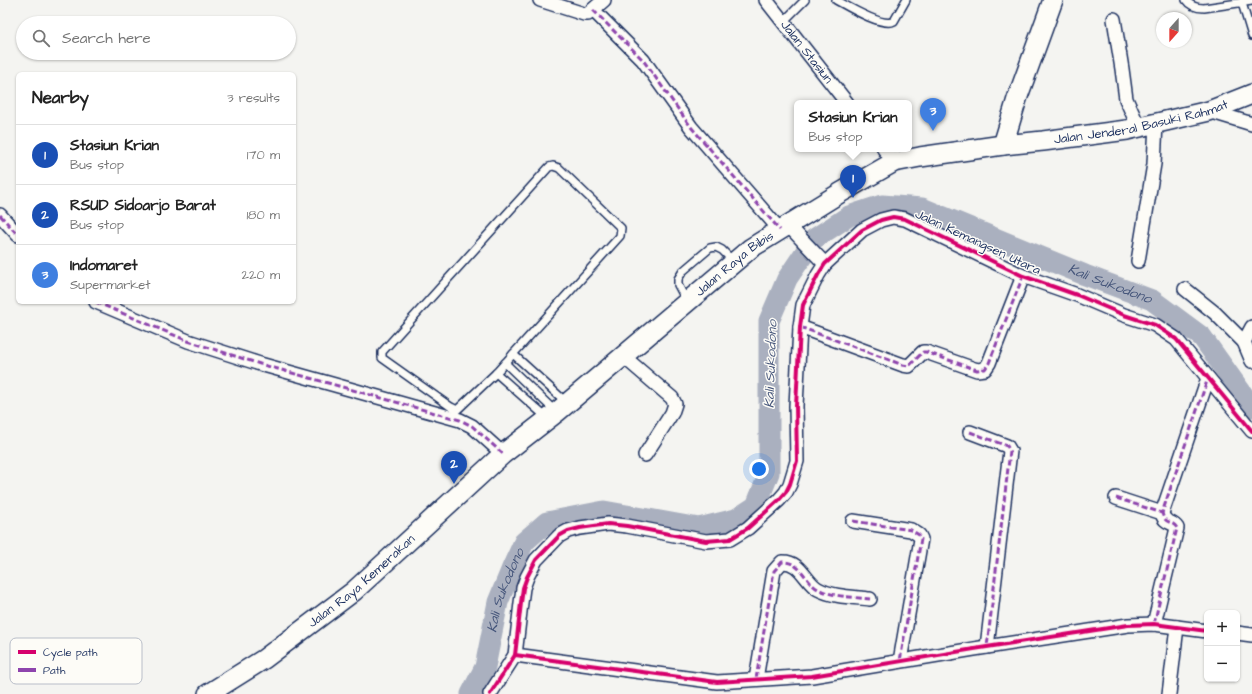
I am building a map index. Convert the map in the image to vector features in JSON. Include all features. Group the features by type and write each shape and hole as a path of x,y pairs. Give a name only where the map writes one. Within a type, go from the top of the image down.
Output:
{"main road":[{"path":"1003,145 1017,99 1053,0"},
{"name":"Jalan Jenderal Basuki Rahmat","path":"1003,145 1028,143 1148,125 1210,111 1252,94"},
{"name":"Jalan Raya Bibis","path":"503,454 557,411 752,248 840,193 889,156 920,157 1003,145"},
{"name":"Jalan Raya Kemerakan","path":"208,694 264,659 354,591 503,454"}],"street":[{"path":"546,1 588,14 604,0"},
{"name":"Jalan Stasiun","path":"766,0 845,100"},
{"path":"593,10 643,60 691,127 784,228 802,241 823,262"},
{"path":"1114,19 1126,99 1148,125 1154,164 1138,261"},
{"path":"1210,111 1252,124"},
{"path":"0,215 16,233"},
{"name":"Jalan Kemangsen Utara","path":"515,654 518,624 527,577 536,560 559,536 568,531 580,528 608,524 627,526 706,541 730,540 748,528 786,492 790,484 796,461 796,406 800,327 803,305 823,262 862,230 881,220 893,217 905,219 1023,276 1077,295 1124,315 1155,326 1176,339 1218,392 1252,431"},
{"path":"800,327 903,365 909,366 923,352 926,352 977,370 985,368 989,363 1023,276"},
{"path":"1185,289 1215,313 1244,342 1252,361"},
{"path":"101,304 203,346 260,364 460,420 472,426 503,454"},
{"path":"1244,342 1252,327"},
{"path":"623,356 672,398 675,404 672,413 645,454"},
{"path":"1154,624 1177,528 1175,525 1165,521 1162,513 1208,378"},
{"path":"970,432 1007,446 1010,451 987,646"},
{"path":"1116,498 1162,513"},
{"path":"853,522 911,530 919,535 921,539 900,661"},
{"path":"756,679 774,570 782,562 788,562 795,565 817,589 835,595 870,599"},
{"path":"490,694 515,654 716,688 756,679 812,676 987,646 1128,625 1154,624 1204,631"},
{"path":"1169,694 1177,627"},
{"path":"1240,633 1252,635"}],"lane":[{"path":"783,22 805,0"},
{"path":"836,0 872,18 882,22 891,23 894,21 906,0"},
{"path":"1186,0 1197,8 1252,1"},
{"path":"1243,1 1252,36"},
{"path":"553,166 559,168 621,228 620,236 505,363 457,410 450,407 382,358 382,352 549,167 553,166"},
{"path":"688,302 678,285 678,279 683,271 710,248 716,247 722,250 734,263"},
{"path":"513,354 557,411"},
{"path":"505,363 557,411"},
{"path":"496,373 557,411"}],"waterway":[{"name":"Kali Sukodono","path":"471,694 485,667 498,602 512,568 524,542 547,522 604,511 699,528 736,519 756,506 769,473 769,321 787,279 814,239 849,216 882,205 922,208 1085,275 1152,300 1202,337 1252,407"}],"marked path":[{"path":"593,10 643,60 691,127 780,230"},
{"path":"0,215 16,233"},
{"path":"800,327 903,365 909,366 923,352 926,352 977,370 985,369 989,363 1023,276"},
{"path":"101,304 188,341 260,364 460,420 472,426 503,454"},
{"path":"1116,498 1162,513 1208,378"},
{"path":"970,432 1007,446 1010,451 987,647"},
{"path":"1154,624 1177,528 1167,521 1163,517 1162,513"},
{"path":"853,521 911,530 919,535 921,539 900,661"},
{"path":"756,679 774,571 782,562 794,565 814,586 824,592 870,599"}],"cycle path":[{"path":"490,694 515,655 523,588 527,577 536,560 559,536 568,531 580,528 608,524 627,526 706,541 730,539 748,528 786,492 797,461 796,406 800,327 803,305 825,264 862,230 881,220 893,217 905,219 1023,276 1077,295 1124,315 1155,325 1176,339 1252,431"},
{"path":"515,655 717,682 812,676 1128,625 1154,624 1204,631"}],"place":[{"name":"Indomaret","path":"933,131"},
{"name":"Stasiun Krian","path":"853,198"},
{"name":"RSUD Sidoarjo Barat","path":"454,484"}]}
